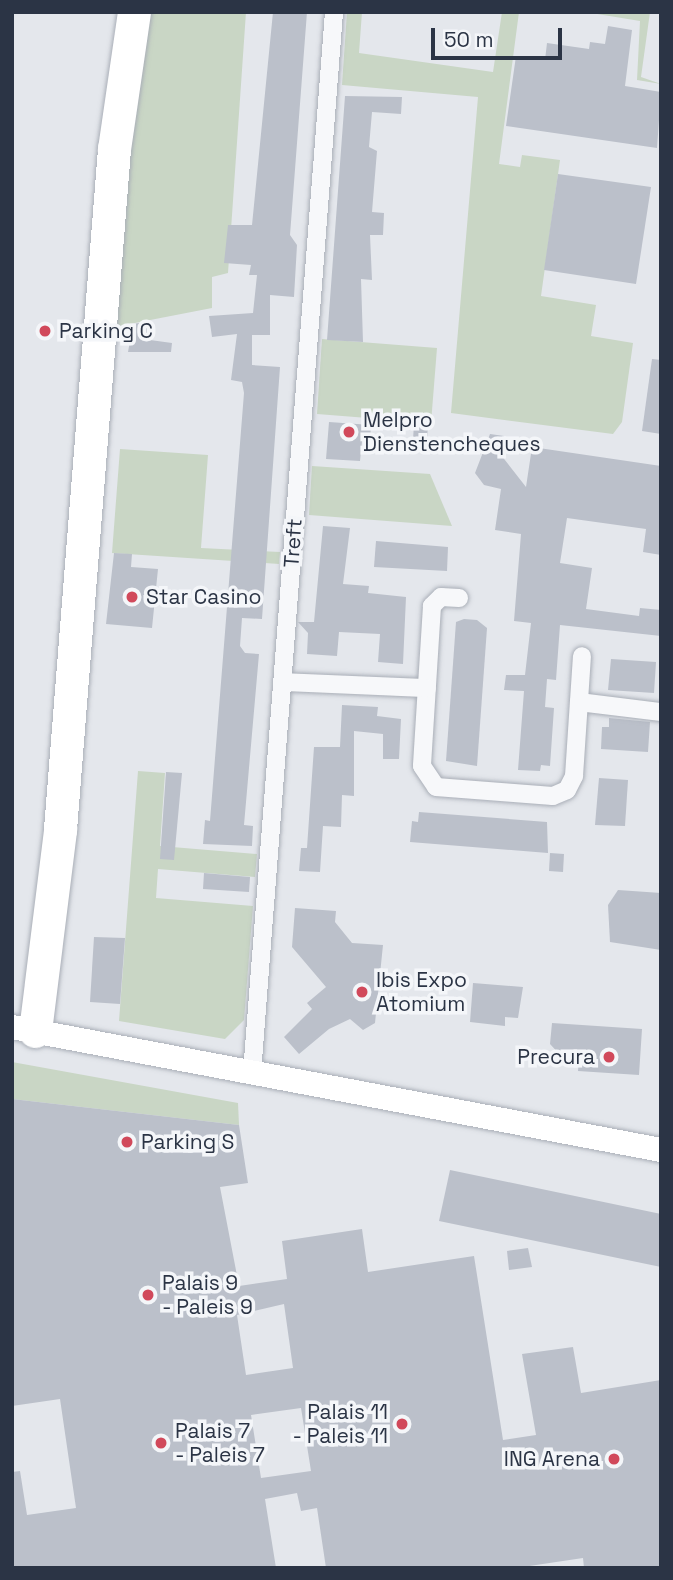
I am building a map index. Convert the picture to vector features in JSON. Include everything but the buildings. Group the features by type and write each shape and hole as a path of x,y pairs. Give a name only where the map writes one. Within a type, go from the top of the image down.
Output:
{"highway":[{"path":"23,1029 60,829 114,149 134,12"}],"main road":[{"path":"23,1029 661,1150"}],"street":[{"name":"Treft","path":"252,1073 334,12"},
{"path":"459,598 440,597 433,603 422,766 429,782 443,789 561,794 574,776 582,656"},
{"path":"283,682 427,688"},
{"path":"579,702 661,712"}],"green space":[{"path":"144,12 246,12 228,273 212,277 212,308 109,328"},
{"path":"347,12 362,12 359,53 493,72 502,12 519,12 499,164 520,167 522,155 560,160 541,296 596,305 591,336 633,343 622,422 613,434 451,413 478,97 342,85"},
{"path":"585,12 650,12 641,77 661,84 637,80 640,21"},
{"path":"322,339 437,348 431,423 317,414"},
{"path":"120,449 208,455 201,548 280,552 279,564 112,553"},
{"path":"312,466 430,474 452,526 309,515"},
{"path":"138,771 165,773 160,846 257,854 255,877 158,869 156,898 253,906 244,1020 225,1039 119,1021"},
{"path":"12,1062 238,1103 239,1125 12,1099"}],"place":[{"name":"Parking C","path":"45,331"},
{"name":"Melpro Dienstencheques","path":"349,432"},
{"name":"Star Casino","path":"132,597"},
{"name":"Ibis Expo Atomium","path":"362,992"},
{"name":"Precura","path":"609,1057"},
{"name":"Parking S","path":"127,1142"},
{"name":"Palais 9 - Paleis 9","path":"148,1295"},
{"name":"Palais 11 - Paleis 11","path":"402,1424"},
{"name":"Palais 7 - Paleis 7","path":"161,1443"},
{"name":"ING Arena","path":"614,1459"}]}
